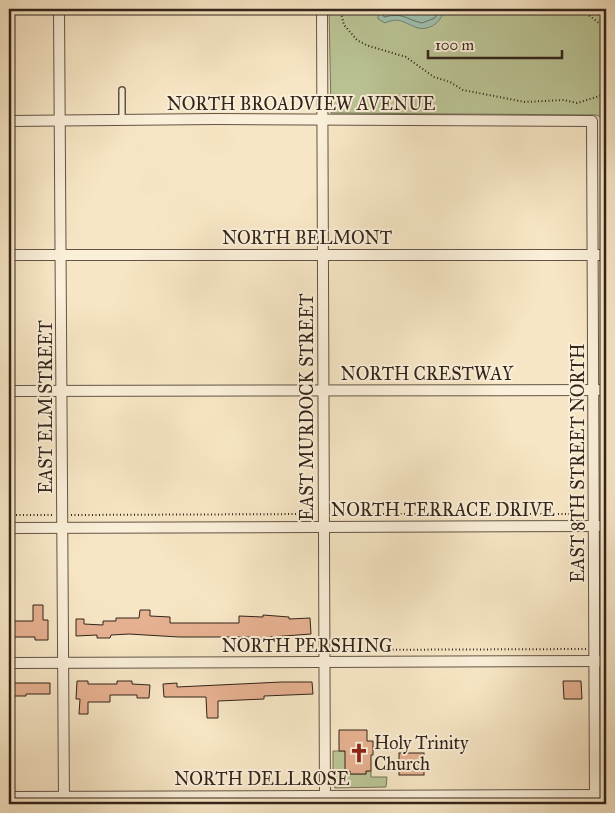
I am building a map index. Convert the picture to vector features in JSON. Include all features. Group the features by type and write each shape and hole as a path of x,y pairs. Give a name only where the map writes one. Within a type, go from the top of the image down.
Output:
{"street":[{"name":"EAST ELM STREET","path":"59,9 64,800"},
{"name":"EAST MURDOCK STREET","path":"322,9 325,800"},
{"name":"NORTH BROADVIEW AVENUE","path":"9,122 122,120 592,121"},
{"name":"EAST 8TH STREET NORTH","path":"592,121 595,800"},
{"name":"NORTH BELMONT","path":"9,255 606,255"},
{"name":"NORTH CRESTWAY","path":"9,391 606,390"},
{"name":"NORTH TERRACE DRIVE","path":"9,528 606,526"},
{"name":"NORTH PERSHING","path":"9,663 606,661"},
{"name":"NORTH DELLROSE","path":"9,797 64,800 595,800 606,795"}],"lane":[{"path":"122,90 122,120"}],"path":[{"path":"340,9 344,25 361,42 406,57 434,77 450,82 463,90 525,102 564,100 577,103 603,95 606,98"},
{"path":"581,9 600,24 606,25"},
{"path":"9,515 594,514"},
{"path":"333,650 594,649"}],"shaded area":[{"path":"329,9 606,9 606,119 596,115 331,113"},
{"path":"601,130 606,130 606,186 601,186"},
{"path":"333,751 345,751 351,774 366,774 366,771 371,771 371,777 387,777 386,787 335,788 333,785"}],"water":[{"path":"378,9 444,9 436,24 427,28 418,28 399,20 385,23 378,19"}],"building":[{"path":"33,605 43,605 43,620 48,620 48,640 35,640 35,637 9,637 9,621 33,621"},
{"path":"140,610 150,610 150,616 170,617 170,623 239,623 239,616 263,617 263,615 289,617 289,619 310,618 311,634 270,637 270,640 256,640 256,637 179,637 129,634 111,635 110,638 97,638 97,635 76,636 76,619 84,619 84,624 103,625 103,621 116,621 116,618 139,618"},
{"path":"77,681 88,681 88,684 117,684 117,681 132,681 132,684 150,685 149,698 137,698 137,695 110,695 110,702 88,702 88,714 79,714 80,699 76,699"},
{"path":"563,681 581,681 582,699 564,699"},
{"path":"312,682 313,694 264,696 264,699 218,701 218,718 207,718 206,697 164,697 163,684 177,683 177,687"},
{"path":"11,683 50,683 50,694 11,696"},
{"name":"Holy Trinity Church","path":"339,730 367,730 367,741 373,741 371,771 366,771 366,774 350,774 350,771 345,771 345,751 339,751"},
{"path":"399,753 424,753 424,775 399,775"}],"place":[{"name":"Holy Trinity Church","path":"359,753"}]}
